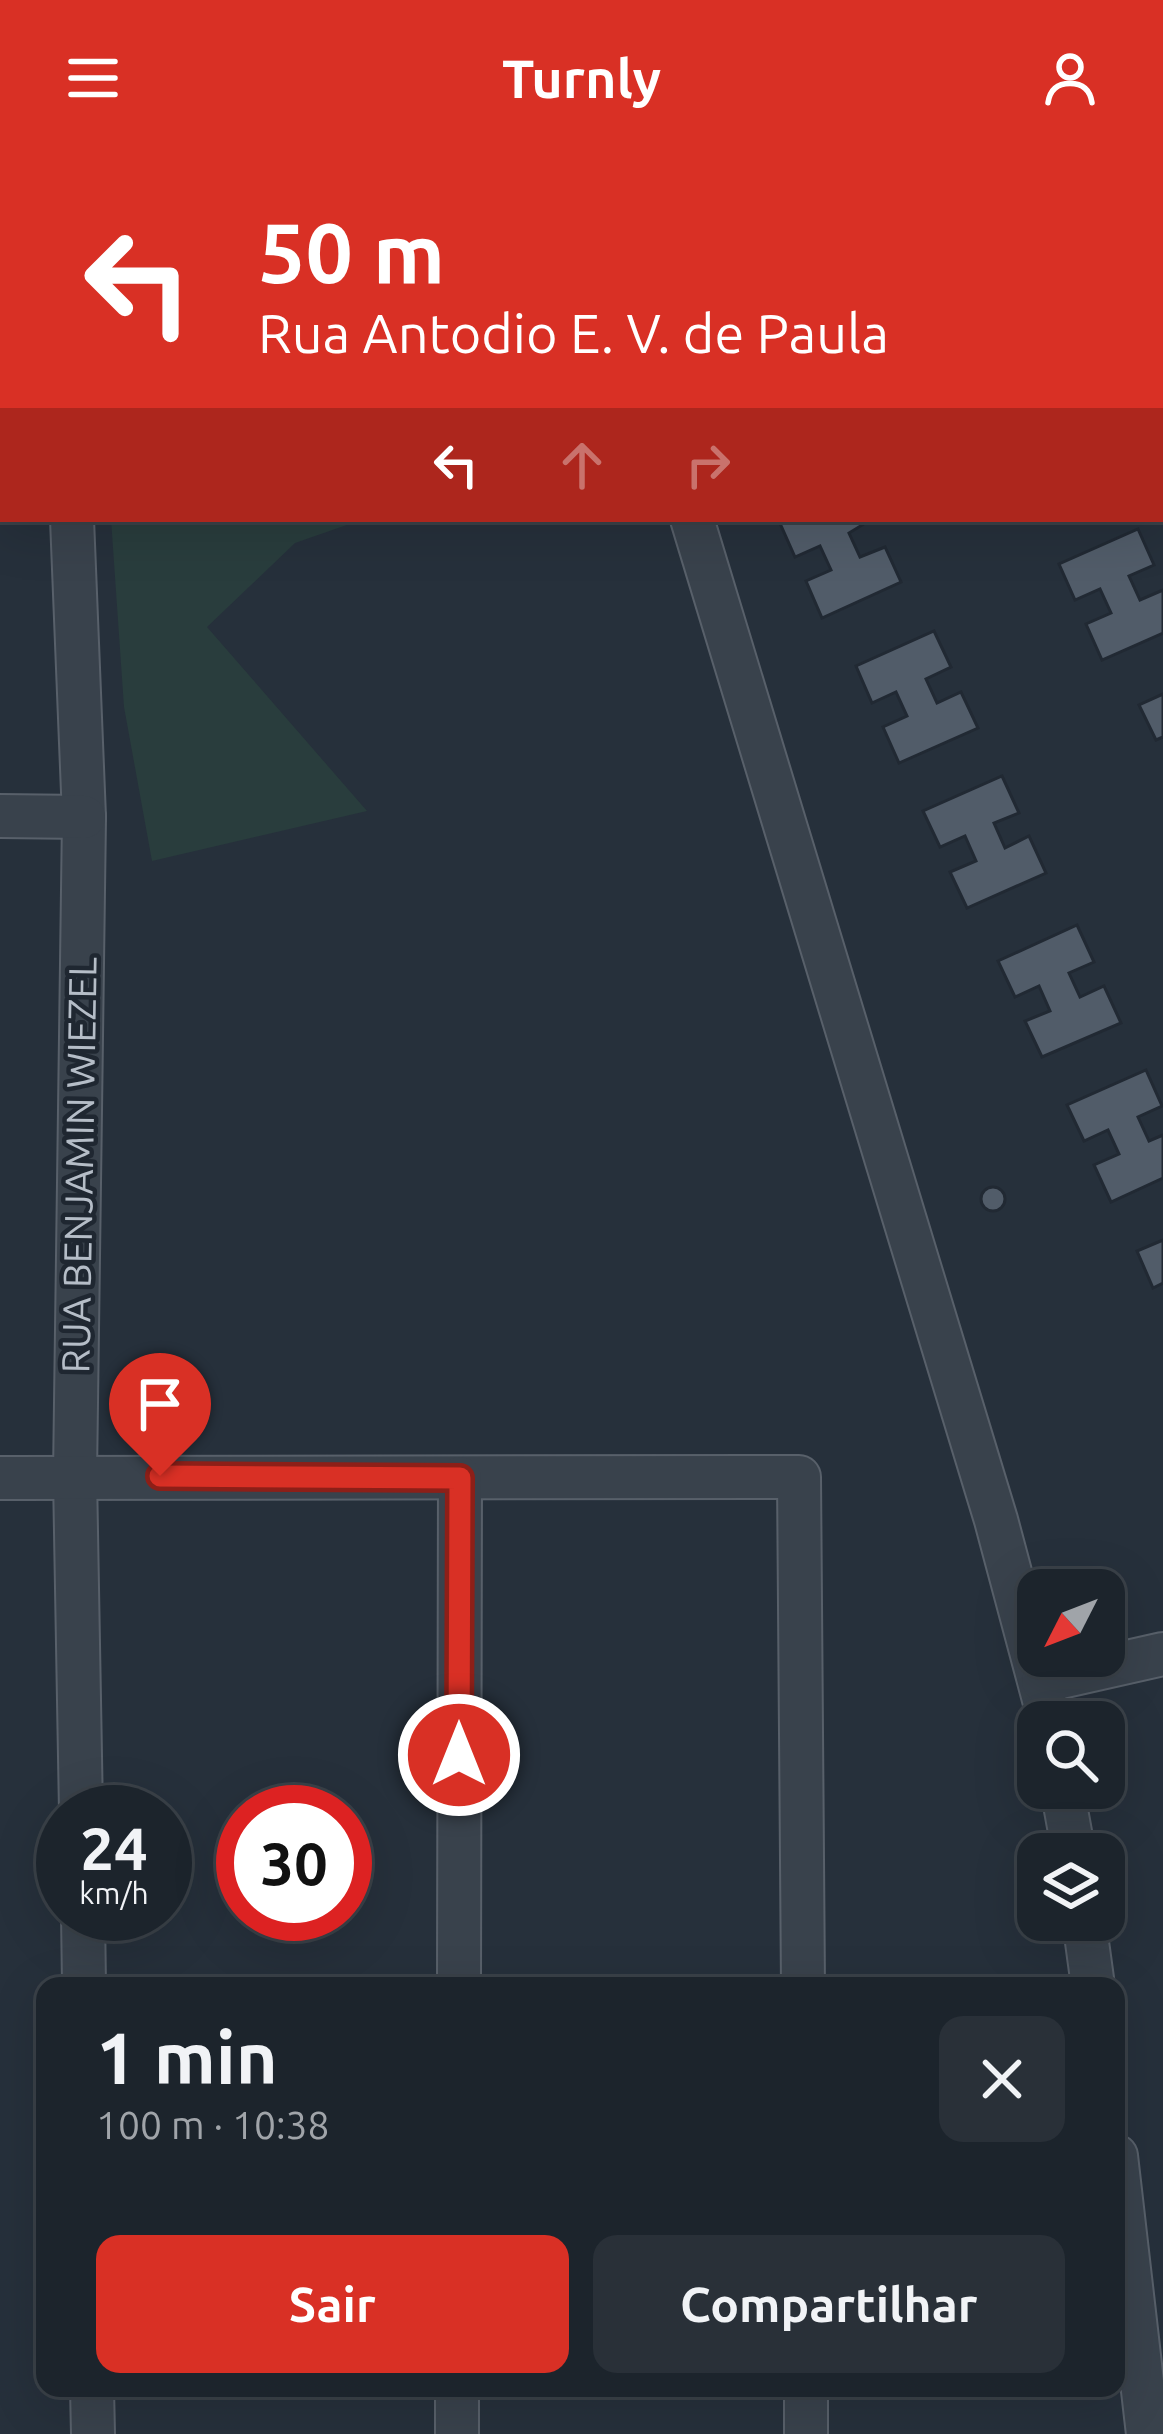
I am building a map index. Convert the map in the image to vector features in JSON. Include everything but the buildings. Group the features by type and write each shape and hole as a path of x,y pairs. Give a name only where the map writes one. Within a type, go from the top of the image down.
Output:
{"street":[{"name":"RUA BENJAMIN WIEZEL","path":"73,522 84,817 74,1476 80,1785"},
{"path":"693,522 1046,1701"},
{"path":"0,816 84,817"},
{"path":"0,1478 799,1477 803,1977"},
{"path":"459,1977 460,1478"},
{"path":"1048,1701 1163,1654"},
{"path":"83,1941 84,1977"},
{"path":"1087,1941 1093,1977"},
{"path":"1125,2234 1148,2434"},
{"path":"92,2397 93,2434"},
{"path":"457,2397 457,2434"},
{"path":"806,2397 806,2434"}],"green space":[{"path":"111,522 355,522 295,543 207,627 367,811 152,861 124,707"}],"route":[{"path":"160,1476 460,1478 459,1755"}]}
